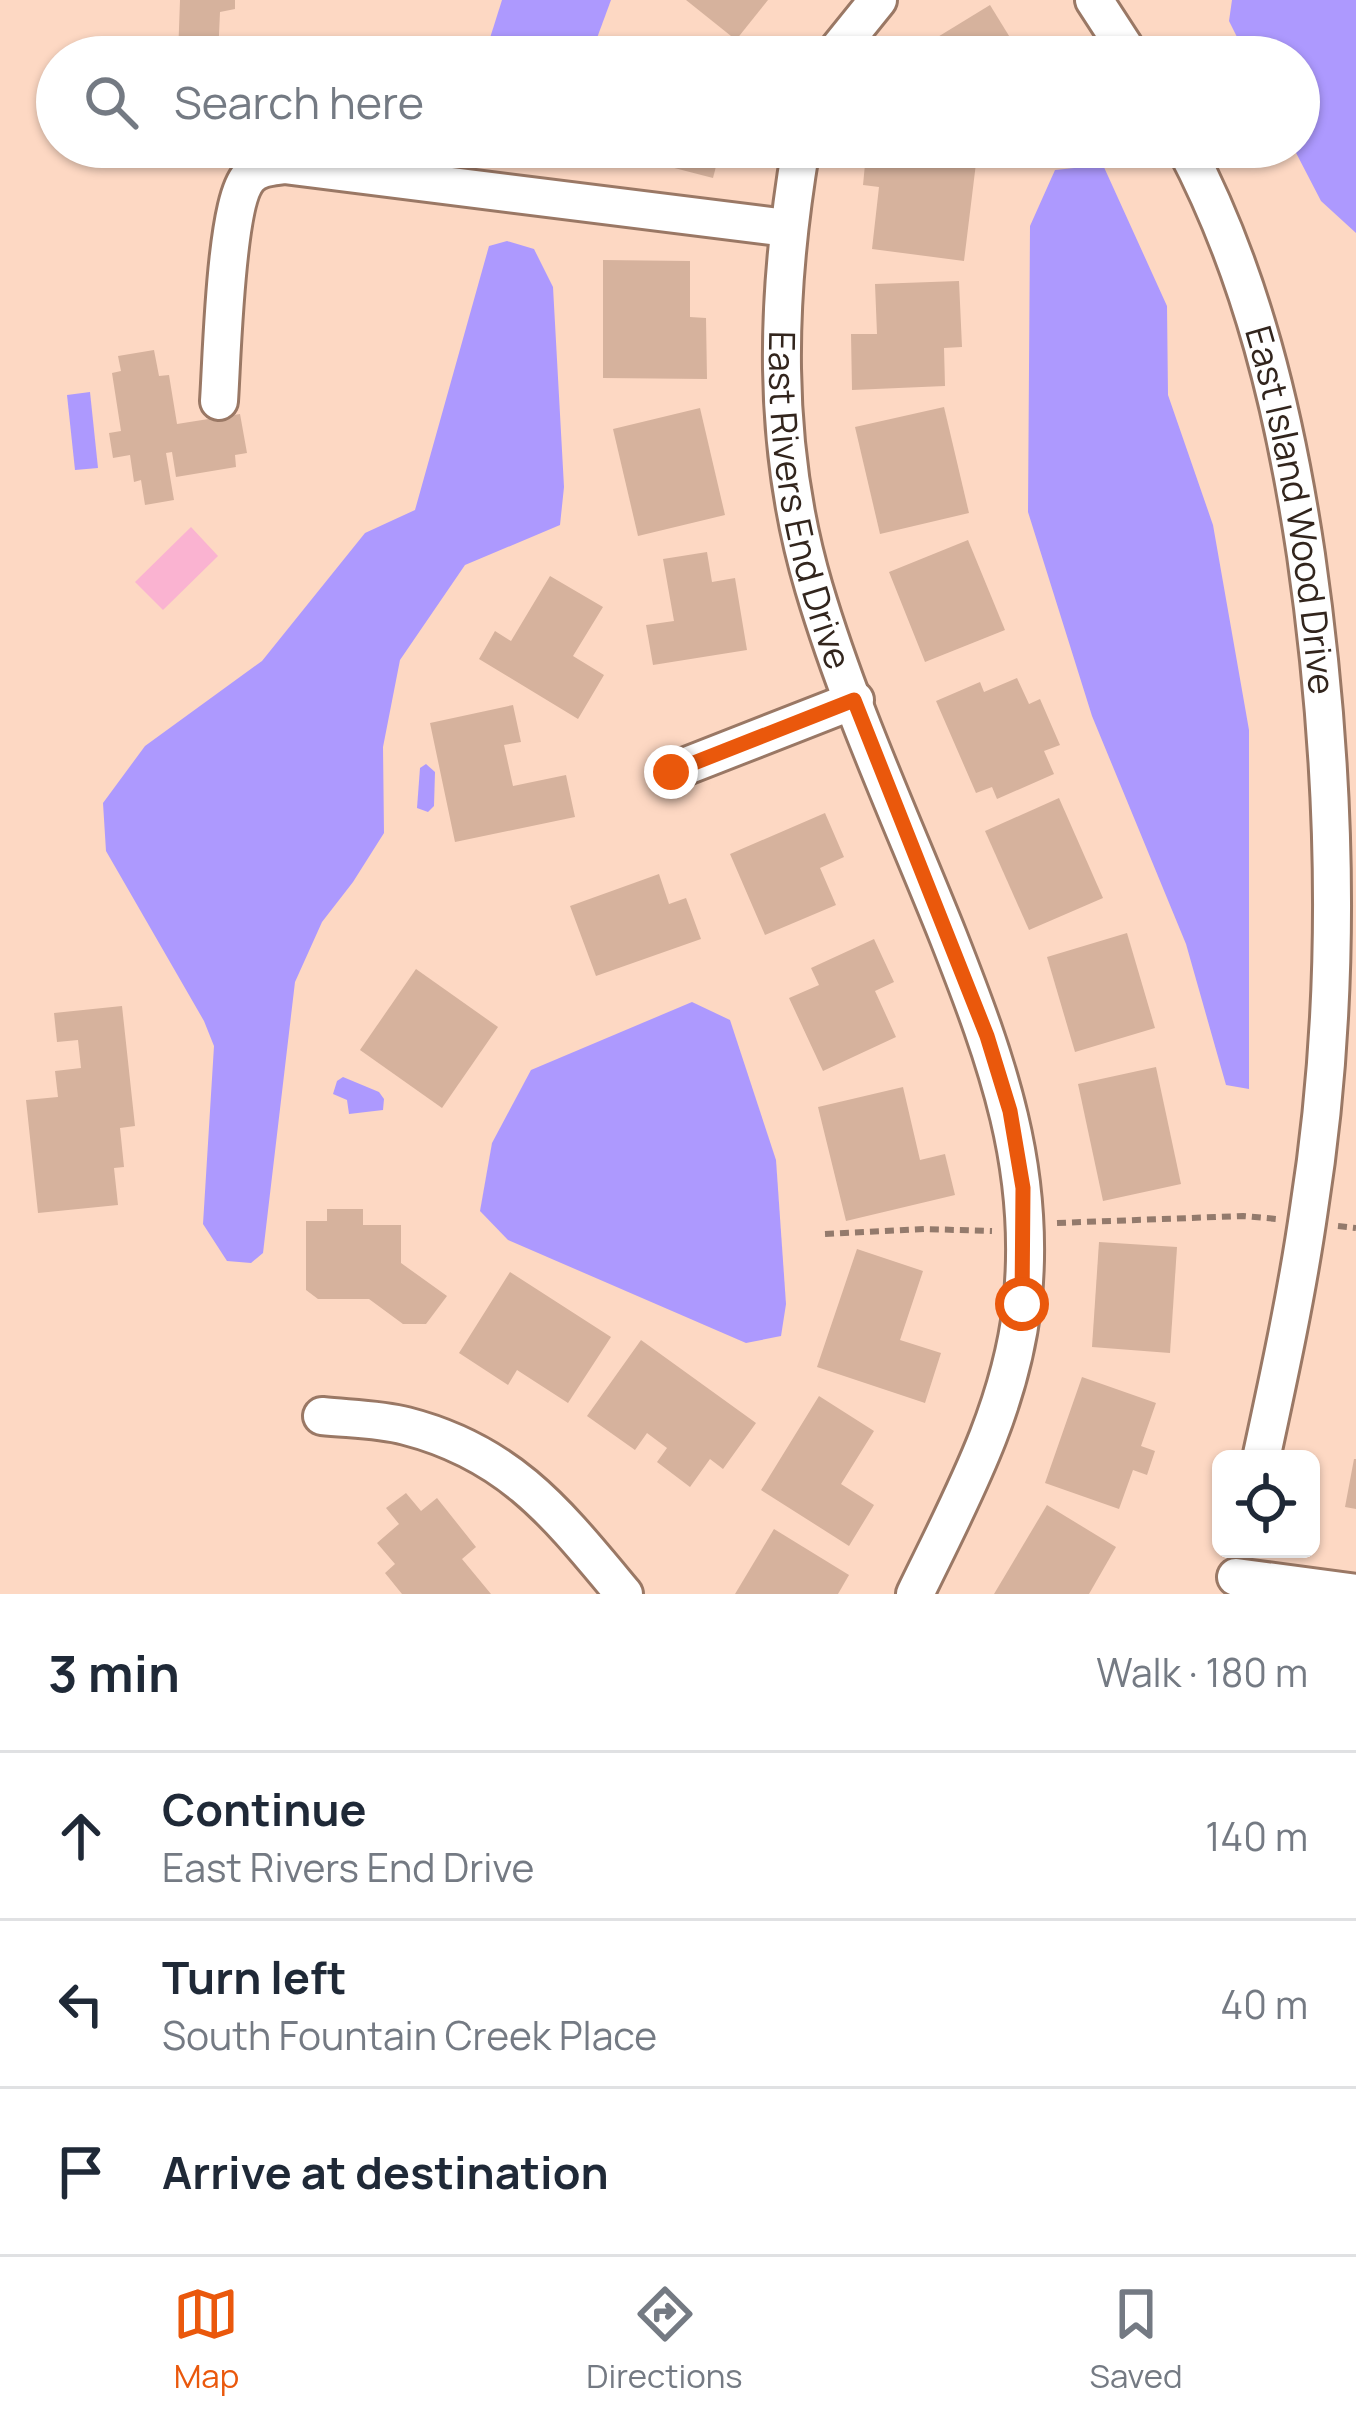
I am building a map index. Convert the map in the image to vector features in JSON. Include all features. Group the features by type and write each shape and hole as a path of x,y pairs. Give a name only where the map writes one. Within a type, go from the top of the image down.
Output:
{"street":[{"path":"849,36 878,0"},
{"path":"1094,0 1117,36"},
{"path":"219,401 239,191 262,168"},
{"path":"307,168 788,228"},
{"name":"East Rivers End Drive","path":"798,168 788,228 780,385 788,469 815,592 987,1036 1010,1111 1023,1188 1022,1304 1008,1380 983,1454 915,1594"},
{"name":"East Island Wood Drive","path":"1194,168 1239,268 1270,366 1302,525 1326,736 1331,925 1323,1090 1310,1207 1263,1450"},
{"path":"671,772 854,700"},
{"path":"322,1416 402,1425 457,1442 517,1476 624,1594"},
{"path":"1236,1573 1356,1593"}],"path":[{"path":"1052,1223 1243,1216 1281,1220"},
{"path":"1334,1226 1356,1228"},
{"path":"825,1234 1002,1231"}],"shaded area":[{"path":"502,0 611,0 598,36 491,36"},
{"path":"1232,0 1356,0 1356,233 1321,201 1304,168 1320,168 1320,36 1236,36 1229,21"},
{"path":"1104,168 1167,306 1168,395 1213,525 1249,730 1249,1089 1226,1085 1186,944 1092,716 1028,512 1030,226 1055,170"},
{"path":"507,241 534,249 553,287 564,487 560,525 465,565 400,660 383,747 384,833 322,922 295,982 263,1253 251,1263 227,1261 203,1224 214,1046 106,851 103,803 145,746 262,661 365,533 415,510 489,246"},
{"path":"90,392 98,468 75,470 67,395"},
{"path":"191,527 218,556 163,610 135,582"},
{"path":"426,764 435,772 434,806 428,812 417,808 420,768"},
{"path":"692,1002 730,1020 776,1160 786,1304 781,1336 746,1343 508,1240 480,1211 492,1143 531,1070"},
{"path":"343,1077 379,1092 383,1110 349,1114 347,1100 333,1094"}],"building":[{"path":"180,0 235,0 235,9 220,12 219,36 179,36"},
{"path":"686,0 768,0 739,36 731,36"},
{"path":"990,5 1009,36 939,36"},
{"path":"674,168 716,168 713,178"},
{"path":"865,168 975,168 964,261 872,249 879,187 863,185"},
{"path":"603,260 690,261 690,317 706,318 707,379 603,378"},
{"path":"959,281 962,347 944,348 945,386 852,390 851,334 877,334 875,284"},
{"path":"154,350 159,376 169,375 177,424 240,414 247,453 235,455 236,467 176,477 172,452 166,453 174,500 145,505 141,480 134,482 130,455 113,458 109,433 121,431 112,373 121,371 118,356"},
{"path":"944,407 969,513 880,534 855,427"},
{"path":"700,408 725,515 638,536 613,429"},
{"path":"968,540 1005,630 925,662 889,572"},
{"path":"707,552 712,582 735,578 747,650 653,665 646,625 674,621 663,559"},
{"path":"550,576 603,607 573,656 604,675 578,719 479,659 495,631 511,641"},
{"path":"1017,678 1029,704 1040,699 1060,745 1044,751 1054,774 997,799 992,787 976,793 936,701 980,682 984,692"},
{"path":"513,705 521,742 504,745 513,786 566,775 575,817 455,842 430,723"},
{"path":"1059,798 1103,898 1029,930 985,831"},
{"path":"825,813 844,857 820,868 836,905 765,935 730,854"},
{"path":"659,874 669,904 686,898 701,939 596,976 570,906"},
{"path":"1127,933 1155,1028 1075,1052 1047,957"},
{"path":"874,939 894,982 875,991 896,1037 823,1071 789,998 819,985 811,968"},
{"path":"416,969 498,1027 442,1108 360,1050"},
{"path":"122,1006 135,1126 120,1128 124,1167 114,1168 118,1205 38,1213 26,1100 58,1097 55,1071 81,1068 78,1040 57,1042 54,1013"},
{"path":"1156,1067 1181,1184 1103,1201 1078,1084"},
{"path":"903,1087 920,1160 945,1154 955,1195 846,1221 818,1107"},
{"path":"327,1209 363,1209 363,1225 401,1225 401,1263 447,1296 426,1324 403,1324 369,1299 318,1299 306,1290 306,1221 327,1221"},
{"path":"1099,1242 1177,1247 1170,1353 1092,1347"},
{"path":"857,1249 923,1271 900,1340 941,1353 925,1403 817,1367"},
{"path":"510,1272 611,1337 568,1403 517,1370 508,1385 459,1353"},
{"path":"641,1340 756,1423 723,1469 710,1459 690,1487 657,1462 667,1448 647,1433 635,1450 587,1416"},
{"path":"1082,1377 1156,1403 1141,1446 1155,1451 1147,1475 1133,1470 1119,1509 1045,1483"},
{"path":"819,1396 874,1431 841,1484 874,1505 849,1546 761,1490"},
{"path":"1356,1459 1356,1509 1345,1507"},
{"path":"406,1493 421,1511 437,1498 476,1547 462,1559 491,1594 402,1594 385,1573 395,1564 377,1543 399,1524 386,1508"},
{"path":"1047,1505 1116,1547 1089,1594 994,1594"},
{"path":"774,1529 849,1575 838,1594 735,1594"}],"route":[{"path":"671,772 854,700 987,1036 1010,1111 1023,1188 1022,1304"}]}
